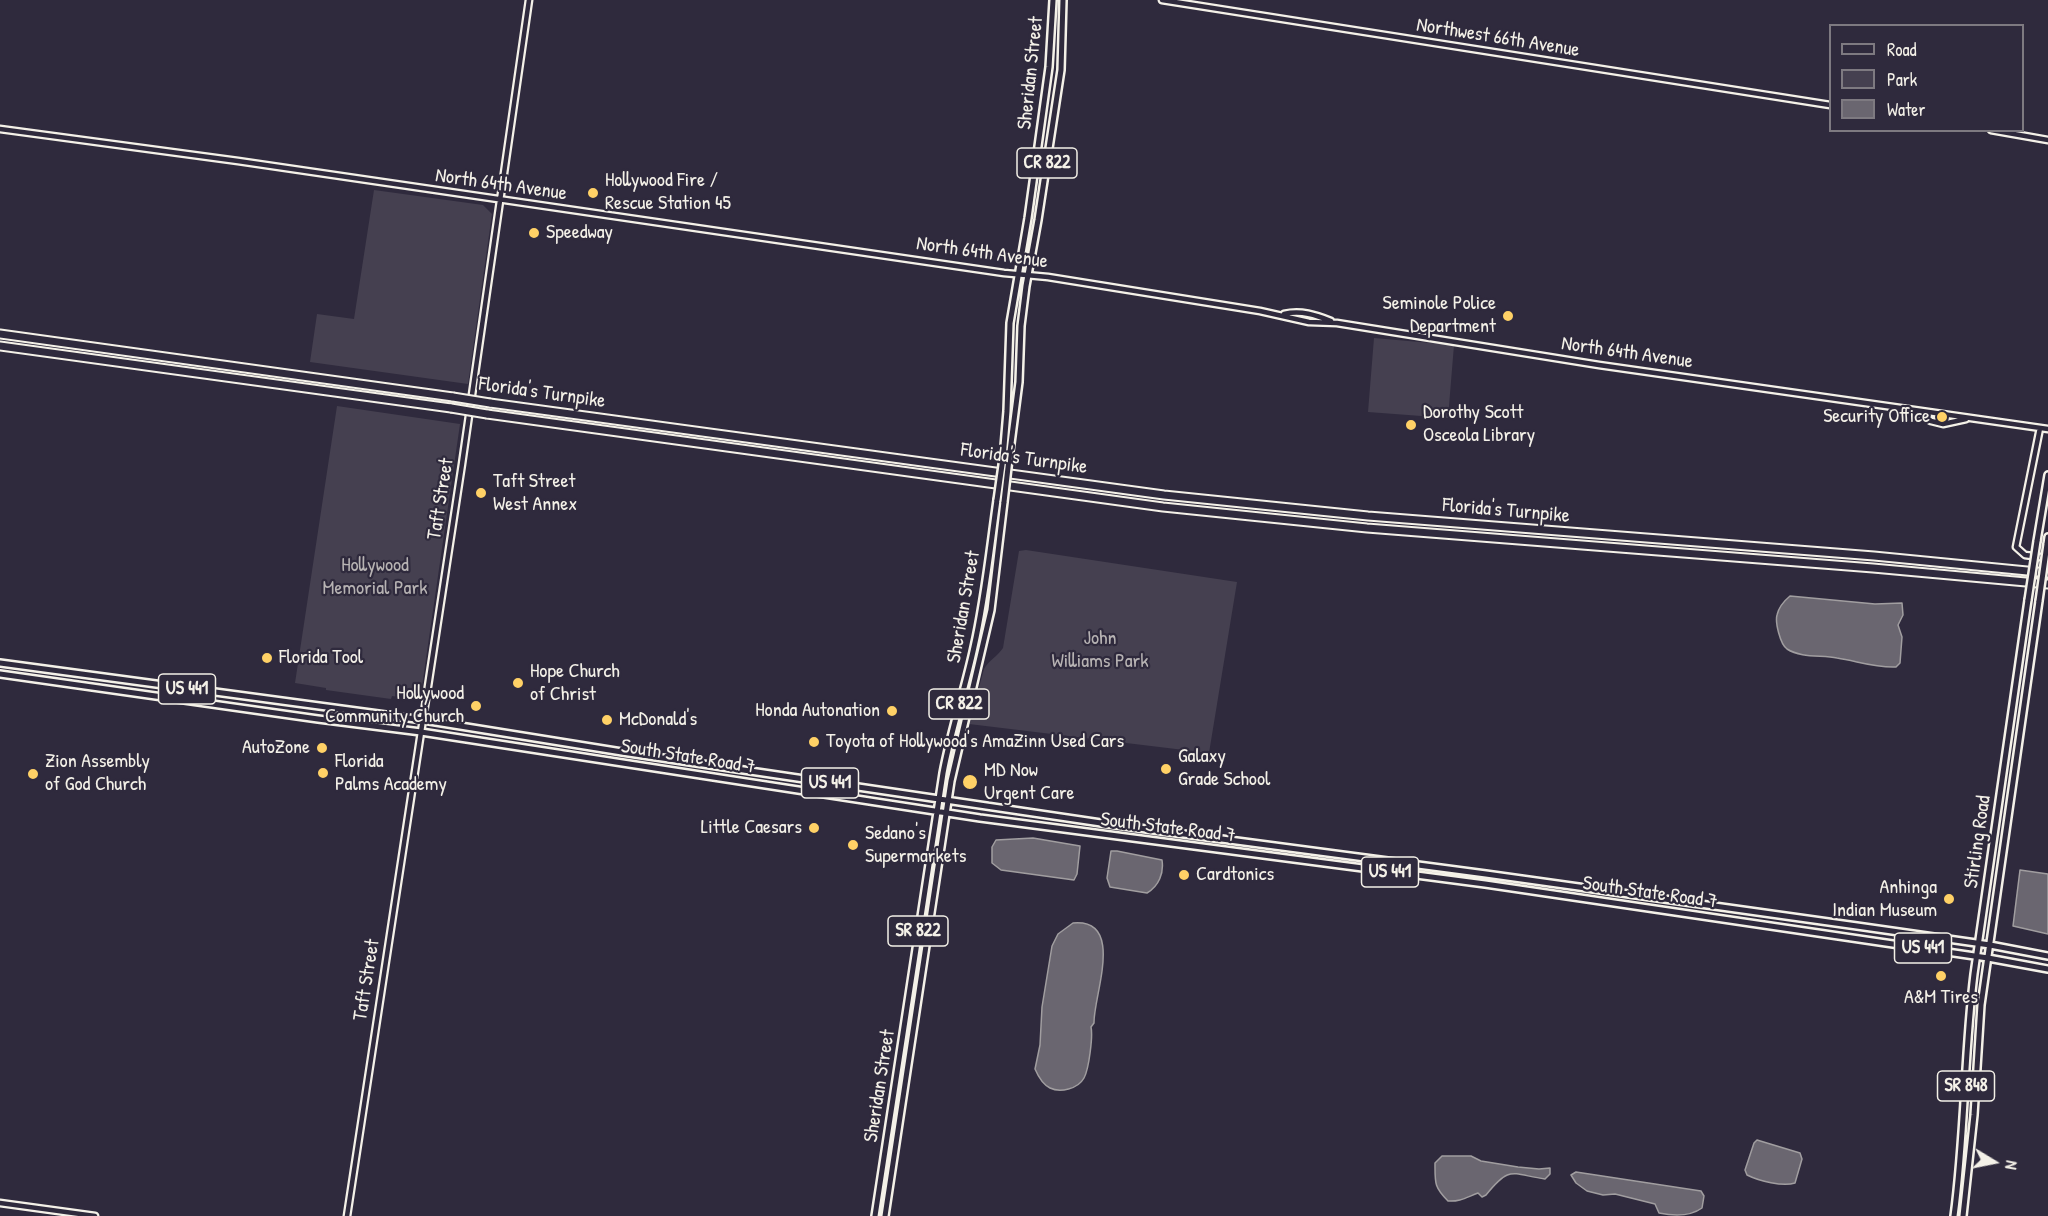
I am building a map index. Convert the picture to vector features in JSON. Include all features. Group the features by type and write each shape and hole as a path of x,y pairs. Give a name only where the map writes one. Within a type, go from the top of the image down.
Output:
{"highway":[{"name":"Florida's Turnpike","path":"0,334 1164,495 1273,507 1885,557 2048,573"},
{"name":"Florida's Turnpike","path":"0,346 1163,507 1273,520 2048,584"}],"main road":[{"name":"Sheridan Street","path":"1006,458 1010,323 1028,218 1049,67 1053,0"},
{"name":"Sheridan Street","path":"875,1216 938,798 950,735 976,637 1018,392 1021,326 1027,275 1038,220 1061,70 1063,0"},
{"name":"Stirling Road","path":"1954,1216 1966,1080 1968,1021 1976,956 2048,475"},
{"name":"Sheridan Street","path":"885,1216 948,800 991,610 1000,501"},
{"name":"Stirling Road","path":"1963,1216 1976,1094 1979,1028 2047,541"},
{"name":"South State Road 7","path":"0,663 423,720 658,758 1115,825 1832,922 1978,943 2048,956"},
{"path":"19,677 27,674 32,668"},
{"path":"30,678 34,672 44,670"},
{"name":"South State Road 7","path":"0,674 558,752 814,793 1094,834 1473,882 1988,957 2048,969"},
{"path":"213,703 222,699 226,694"},
{"path":"291,715 295,709 304,705"},
{"path":"536,749 546,740"},
{"path":"558,752 570,744"},
{"path":"646,766 654,764 658,758"},
{"path":"680,771 694,763"},
{"path":"814,793 824,782"},
{"path":"1094,834 1104,827 1115,825"},
{"path":"1614,903 1617,898 1627,894"},
{"path":"1715,918 1725,913 1725,909"},
{"path":"1817,933 1825,930 1832,922"},
{"path":"1966,1080 1972,1083 1976,1094"}],"street":[{"name":"Taft Street","path":"347,1216 501,200 529,0"},
{"name":"Northwest 66th Avenue","path":"1162,0 1829,105"},
{"name":"North 64th Avenue","path":"0,129 1027,275 1282,315 1309,322 1337,323 1599,365 2048,429"},
{"path":"2002,132 2048,140"},
{"name":"North 64th Avenue","path":"1282,315 1293,312 1314,314 1337,323"},
{"name":"North 64th Avenue","path":"1913,411 1931,421 1943,424 1976,419"},
{"path":"2040,428 2016,547 2025,555 2048,558"},
{"path":"0,1203 95,1216"}],"green space":[{"path":"374,190 483,205 492,214 468,384 310,362 317,314 354,319"},
{"path":"1374,338 1454,345 1448,418 1368,412"},
{"name":"Hollywood Memorial Park","path":"337,406 460,424 420,700 392,696 391,699 326,690 326,688 295,683"},
{"name":"John Williams Park","path":"1026,550 1237,582 1209,753 969,724 984,669 1003,648 1019,551"}],"water":[{"path":"1790,596 1875,604 1902,603 1903,615 1898,625 1902,637 1900,663 1896,667 1881,666 1805,655 1787,649 1780,638 1777,618 1780,606"},
{"path":"1033,838 1080,846 1077,874 1074,880 1001,870 992,863 992,847 996,840"},
{"path":"1111,851 1162,860 1158,883 1147,893 1110,887 1107,878"},
{"path":"2020,870 2048,874 2048,934 2013,926"},
{"path":"1073,923 1089,925 1098,933 1103,946 1103,961 1094,1023 1091,1027 1086,1074 1078,1085 1059,1090 1045,1084 1035,1069 1052,946 1058,934"},
{"path":"1757,1140 1800,1153 1802,1159 1795,1183 1771,1183 1747,1175 1745,1170"},
{"path":"1442,1156 1471,1156 1481,1161 1518,1167 1550,1168 1550,1174 1545,1179 1518,1174 1506,1175 1482,1197 1478,1193 1460,1200 1448,1201 1440,1192 1435,1180 1435,1163"},
{"path":"1576,1172 1701,1191 1704,1196 1702,1208 1682,1215 1659,1213 1655,1204 1615,1194 1603,1195 1587,1191 1576,1183 1571,1175"}],"place":[{"name":"Hollywood Fire / Rescue Station 45","path":"593,193"},
{"name":"Speedway","path":"534,233"},
{"name":"Seminole Police Department","path":"1508,316"},
{"name":"Security Office","path":"1942,417"},
{"name":"Dorothy Scott Osceola Library","path":"1411,425"},
{"name":"Taft Street West Annex","path":"481,493"},
{"name":"Florida Tool","path":"267,658"},
{"name":"Hope Church of Christ","path":"518,683"},
{"name":"Hollywood Community Church","path":"476,706"},
{"name":"Honda Autonation","path":"892,711"},
{"name":"McDonald's","path":"607,720"},
{"name":"Toyota of Hollywood's AmaZinn Used Cars","path":"814,742"},
{"name":"AutoZone","path":"322,748"},
{"name":"Galaxy Grade School","path":"1166,769"},
{"name":"Florida Palms Academy","path":"323,773"},
{"name":"Zion Assembly of God Church","path":"33,774"},
{"name":"MD Now Urgent Care","path":"970,782"},
{"name":"Little Caesars","path":"814,828"},
{"name":"Sedano's Supermarkets","path":"853,845"},
{"name":"Cardtonics","path":"1184,875"},
{"name":"Anhinga Indian Museum","path":"1949,899"},
{"name":"A&M Tires","path":"1941,976"}]}
